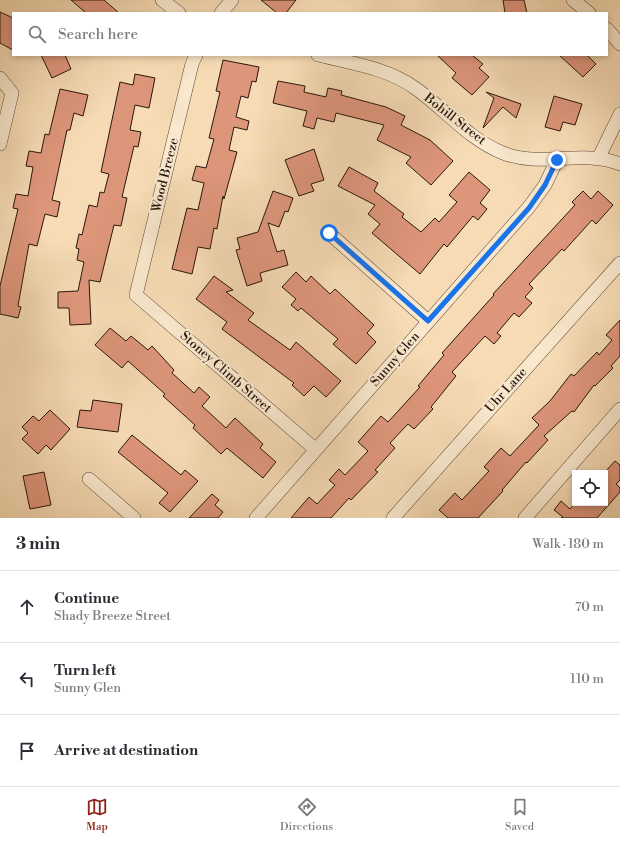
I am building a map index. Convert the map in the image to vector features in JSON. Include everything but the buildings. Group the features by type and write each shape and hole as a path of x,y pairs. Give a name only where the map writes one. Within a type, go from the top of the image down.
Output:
{"street":[{"path":"162,0 178,12"},
{"path":"223,12 232,0"},
{"path":"573,0 588,12"},
{"path":"608,30 620,44"},
{"name":"Wood Breeze","path":"136,295 192,64 196,56"},
{"name":"Bohill Street","path":"322,56 375,69 403,80 416,88 472,136 502,153 525,159 598,159 620,164"},
{"path":"0,78 12,93 0,144"},
{"path":"598,159 620,114"},
{"name":"Sunny Glen","path":"256,518 529,208 545,185 557,160"},
{"path":"329,233 428,321"},
{"name":"Uhr Lane","path":"393,518 620,263"},
{"name":"Stoney Climb Street","path":"136,295 315,450"},
{"path":"525,518 620,409"},
{"path":"89,479 134,518"}],"route":[{"path":"329,233 428,321 529,208 545,185 557,160"}]}
